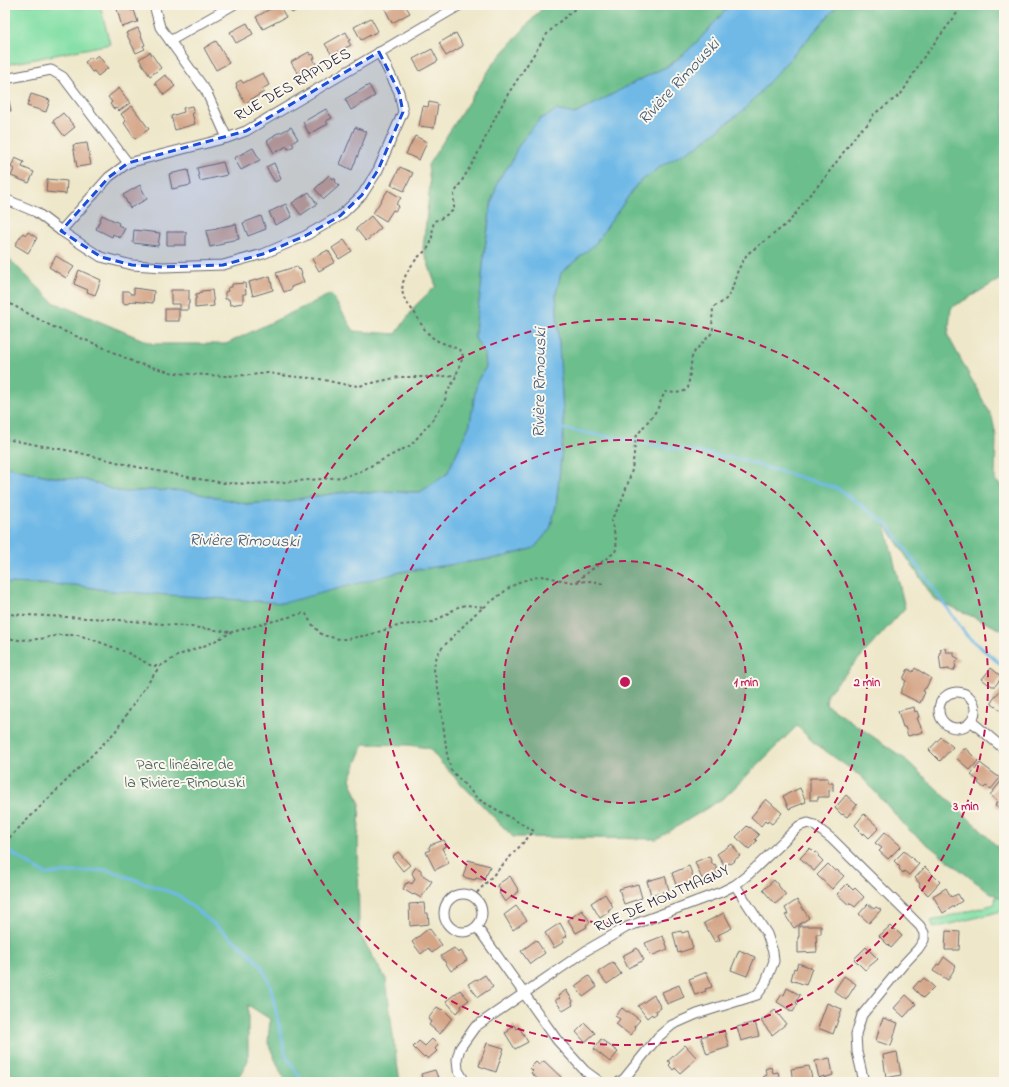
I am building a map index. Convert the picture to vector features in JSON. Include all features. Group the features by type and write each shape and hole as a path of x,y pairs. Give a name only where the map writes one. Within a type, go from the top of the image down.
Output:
{"street":[{"path":"154,5 160,27 206,91 227,138"},
{"path":"170,41 233,5"},
{"name":"RUE DES RAPIDES","path":"61,231 109,177 128,163 227,138 246,131 460,5"},
{"path":"5,199 36,212 61,231 101,257 132,265 163,268 223,265 263,254 305,236 340,216 362,195 378,170 402,112 399,92 379,52"},
{"path":"5,79 51,70 64,77 128,163"},
{"path":"955,692 961,692 972,699 976,710 972,722 968,726 956,729 945,724 939,714 939,708 944,697 955,692"},
{"path":"972,722 1004,749"},
{"name":"RUE DE MONTMAGNY","path":"465,1082 458,1070 457,1059 460,1048 467,1036 475,1027 587,950 627,927 721,892 735,885 749,874 799,826 808,823 814,825 832,839 920,926 924,933 924,940 918,949 902,965 862,1015 856,1034 857,1052 864,1082"},
{"path":"619,1082 624,1079 658,1037 672,1025 697,1014 757,995 765,984 774,961 773,952 767,934 735,885"},
{"path":"460,894 466,894 473,897 478,901 482,911 482,917 477,927 471,931 465,932 452,930 444,919 443,912 448,900 453,896 460,894"},
{"path":"477,927 557,1040 584,1071 600,1082"}],"path":[{"path":"5,439 76,452 137,467 193,478 224,483 254,484 343,477 358,472 411,445 430,423 444,403 448,390 461,362 462,352 458,348 441,343 430,336 405,300 402,291 406,274 416,258 423,254 430,246 434,221 454,210 454,194 476,158 508,94 547,34 579,5"},
{"path":"578,582 583,576 617,549 611,520 620,504 632,470 636,437 657,410 666,392 686,391 688,388 692,357 699,346 711,334 713,329 713,309 726,299 738,270 747,254 790,221 807,198 824,179 859,131 868,124 874,114 901,94 923,58 962,5"},
{"path":"5,301 51,326 98,345 136,363 174,373 224,376 268,373 320,379 359,386 399,377 434,377 456,375"},
{"path":"473,897 534,831 478,799 451,770 447,754 439,693 434,670 435,661 440,650 475,614 509,588 529,579 542,576 571,582 593,581 604,584"},
{"path":"5,842 115,732 160,666 179,655 209,644 232,632 304,613 322,635 339,639 347,639 368,635 400,625 434,622 458,607 466,605 484,607"},
{"path":"5,614 109,619 232,632"},
{"path":"5,638 19,640 40,639 59,635 78,635 128,653 152,666 160,666"}],"highlighted area":[{"path":"379,52 399,92 403,112 378,170 362,195 340,216 305,236 263,254 223,265 163,267 132,265 101,257 61,231 109,177 128,163 246,131"}],"green space":[{"path":"5,5 100,5 110,44 5,65"},
{"path":"545,5 730,5 700,39 683,55 668,66 574,114 556,110 540,119 503,173 492,199 476,321 475,338 485,354 486,367 477,381 470,424 447,474 420,492 383,491 369,493 353,491 289,501 246,504 200,494 152,490 128,492 118,491 85,480 53,477 5,466 5,255 53,302 153,344 226,344 331,294 354,331 396,334 416,305 436,286 423,249 430,185 428,165 493,64"},
{"name":"Parc linéaire de la Rivière-Rimouski","path":"838,5 1004,5 1004,277 951,308 948,336 992,417 996,436 995,481 1004,487 1004,631 934,599 885,524 905,608 827,694 826,704 905,759 985,834 1004,854 1004,900 986,890 909,830 862,777 813,742 797,726 725,797 657,839 513,837 443,765 429,748 408,745 364,744 350,779 360,804 358,841 359,933 386,979 400,1082 285,1082 268,1043 270,1019 248,1005 248,1060 237,1082 172,1082 167,1079 142,1082 5,1082 5,583 75,585 111,591 401,572 503,557 534,548 550,529 556,506 564,429 556,294 560,273 595,244 637,184 661,166 697,146 744,110"},
{"path":"1004,854 1004,910 934,928 931,921 995,904 997,861"}],"water":[{"name":"Rivière Rimouski","path":"730,5 838,5 744,110 697,146 661,166 637,184 595,244 561,273 556,294 564,429 556,506 550,529 534,548 503,557 400,572 284,603 111,591 75,585 5,583 5,466 53,477 85,480 118,491 186,491 246,504 289,501 353,491 369,493 383,491 420,492 447,474 470,424 477,381 486,367 485,354 475,338 490,211 498,180 511,163 517,148 540,119 556,110 575,114 668,66 683,55 700,39"}],"building":[{"path":"129,5 131,11 134,10 138,22 122,27 117,9"},
{"path":"279,5 286,17 263,29 256,17"},
{"path":"287,5 306,5 292,13"},
{"path":"392,5 405,5 410,13 392,23 385,9"},
{"path":"371,18 378,31 361,40 354,27"},
{"path":"247,23 253,34 236,43 230,32"},
{"path":"138,28 145,45 143,46 145,49 136,53 126,33"},
{"path":"346,32 350,40 348,41 351,45 332,55 325,44"},
{"path":"456,33 463,46 446,56 439,43"},
{"path":"216,41 229,63 216,70 204,48"},
{"path":"432,49 438,61 420,71 413,59"},
{"path":"150,52 161,68 150,76 139,59"},
{"path":"309,52 311,55 313,54 315,58 313,59 317,65 298,74 291,62"},
{"path":"98,55 108,68 98,76 94,71 92,72 85,62 91,57 93,59"},
{"path":"263,73 269,85 262,89 264,92 245,103 236,87 236,83 241,80 243,83"},
{"path":"165,75 173,82 172,83 175,86 164,95 155,83"},
{"path":"369,85 375,96 351,110 345,99"},
{"path":"119,88 130,103 119,111 116,108 114,109 110,104 112,102 108,97"},
{"path":"31,94 50,100 46,112 27,106"},
{"path":"5,101 9,101 11,111 5,112"},
{"path":"429,102 438,104 434,128 419,126 423,106 428,107"},
{"path":"132,106 149,129 135,139 124,123 126,121 121,114"},
{"path":"192,106 195,124 175,130 171,116 184,112 183,108"},
{"path":"326,109 332,118 326,121 328,124 309,134 303,122"},
{"path":"63,113 75,127 64,136 53,121"},
{"path":"291,127 298,139 292,143 294,146 288,149 287,146 274,153 267,141 274,135"},
{"path":"355,127 367,132 352,170 340,164"},
{"path":"415,136 427,142 419,160 406,154"},
{"path":"87,143 91,165 77,167 73,145"},
{"path":"253,148 260,160 241,170 234,158"},
{"path":"15,158 24,162 22,167 34,172 29,183 11,176 14,169 11,167"},
{"path":"223,162 227,175 200,181 197,168"},
{"path":"274,163 281,179 275,182 266,167"},
{"path":"400,167 413,173 404,191 391,185"},
{"path":"188,170 191,185 172,189 169,174"},
{"path":"329,175 336,180 335,181 339,186 324,199 315,189"},
{"path":"47,179 67,181 66,194 46,192"},
{"path":"140,185 147,199 130,208 123,195"},
{"path":"388,190 401,198 396,204 399,206 395,211 393,210 386,221 373,213"},
{"path":"309,192 317,204 301,215 292,203"},
{"path":"286,204 292,217 275,225 269,212"},
{"path":"102,215 119,223 118,225 125,228 120,238 113,234 112,237 96,229"},
{"path":"261,216 266,229 248,236 243,223"},
{"path":"371,216 381,228 366,241 356,229"},
{"path":"236,224 239,239 223,242 223,244 210,247 206,231"},
{"path":"134,230 160,233 158,246 133,243"},
{"path":"28,232 37,238 28,253 15,245 23,233 26,235"},
{"path":"167,232 186,232 186,245 167,245"},
{"path":"344,240 352,251 339,259 332,248"},
{"path":"328,250 335,262 319,271 312,259"},
{"path":"56,256 74,267 66,278 49,267"},
{"path":"297,266 299,270 300,269 304,282 291,287 292,289 284,292 276,273"},
{"path":"79,270 101,280 95,295 74,284"},
{"path":"270,276 273,290 253,296 249,282"},
{"path":"245,283 246,294 243,294 243,303 230,305 229,299 225,299 225,292 228,291 227,289 232,287 232,284"},
{"path":"134,288 154,291 153,303 132,301 127,304 123,303 123,291 128,291 131,294 134,294"},
{"path":"171,290 189,290 188,310 180,310 180,304 171,304"},
{"path":"212,290 214,306 195,308 196,294 201,293 201,291"},
{"path":"165,309 179,309 179,321 165,321"},
{"path":"945,648 946,652 954,652 954,656 959,659 955,664 955,670 941,670 939,653 941,652 940,649"},
{"path":"915,668 931,678 923,691 925,692 920,703 900,693 906,681 903,679 908,669 913,672"},
{"path":"991,668 1002,677 995,686 988,684 982,679"},
{"path":"1001,689 1004,692 1004,713 992,704 992,701"},
{"path":"914,707 915,712 917,711 919,717 917,718 923,732 908,736 905,727 903,727 898,711"},
{"path":"941,737 953,747 940,761 929,750"},
{"path":"964,749 967,749 978,761 970,770 956,758"},
{"path":"980,763 1000,778 991,789 986,786 984,788 978,783 979,781 971,775"},
{"path":"810,778 828,778 828,783 833,783 833,791 829,790 829,797 818,797 818,800 810,800"},
{"path":"1002,780 1004,782 1004,806 1003,805 999,808 995,806 997,801 990,795"},
{"path":"800,788 806,802 789,809 783,796"},
{"path":"846,795 857,805 847,817 843,814 842,815 835,808"},
{"path":"766,799 782,813 772,824 765,821 761,826 751,817"},
{"path":"864,814 879,828 869,838 864,833 863,835 855,825"},
{"path":"747,826 759,835 755,839 757,841 749,849 736,837"},
{"path":"885,832 901,846 888,859 879,851 882,848 875,843"},
{"path":"444,840 447,846 442,848 449,863 435,870 426,852 430,850 430,845"},
{"path":"732,844 740,856 731,864 729,863 725,866 717,854"},
{"path":"810,848 815,853 816,852 820,855 818,856 823,861 814,871 800,858"},
{"path":"904,851 919,864 909,875 904,871 903,873 894,861"},
{"path":"398,852 410,865 403,871 392,857"},
{"path":"709,856 713,865 715,864 718,872 702,879 695,862"},
{"path":"468,860 490,866 484,880 476,878 475,880 463,877"},
{"path":"828,864 835,871 837,870 844,876 832,889 817,875"},
{"path":"689,866 695,881 677,888 672,873"},
{"path":"925,867 940,882 928,895 919,886 920,884 915,878"},
{"path":"415,868 421,870 421,874 432,881 421,898 403,889 406,883 407,884 408,882 412,884 415,879 412,873"},
{"path":"510,876 519,891 505,902 499,893 501,891 497,885"},
{"path":"665,876 669,890 662,892 663,894 659,895 658,893 651,895 647,881"},
{"path":"774,880 786,895 775,904 763,890"},
{"path":"638,884 642,898 624,904 619,889"},
{"path":"847,884 853,890 855,888 864,897 855,907 850,903 849,905 837,894"},
{"path":"946,888 951,897 958,894 962,901 943,913 933,896"},
{"path":"605,894 613,907 608,910 609,912 600,918 591,903"},
{"path":"797,900 809,918 794,928 785,915 788,914 785,908"},
{"path":"424,903 425,913 428,913 429,924 410,926 409,904"},
{"path":"868,904 874,909 876,907 881,910 869,923 859,914"},
{"path":"516,906 527,920 513,930 504,915"},
{"path":"582,910 590,922 586,925 587,927 576,933 568,920"},
{"path":"724,913 732,928 718,935 720,940 715,942 704,923"},
{"path":"560,923 567,936 562,939 564,942 554,948 545,933"},
{"path":"799,926 821,926 821,934 816,934 817,952 798,953"},
{"path":"890,926 902,936 891,948 879,936"},
{"path":"429,928 442,945 432,953 428,948 421,954 412,942"},
{"path":"681,931 682,933 688,931 693,948 678,953 673,933"},
{"path":"946,931 960,932 959,950 945,950"},
{"path":"663,936 668,949 651,956 645,943"},
{"path":"536,940 545,953 530,964 521,951"},
{"path":"866,947 878,959 865,970 854,959"},
{"path":"454,948 458,953 461,951 467,960 451,971 441,956"},
{"path":"637,948 644,960 628,968 622,956"},
{"path":"739,950 755,957 747,976 731,970"},
{"path":"944,957 956,966 948,980 933,971"},
{"path":"613,962 621,974 607,984 598,972"},
{"path":"798,963 812,968 806,985 791,980 794,968 796,969"},
{"path":"707,972 712,987 695,995 689,979"},
{"path":"485,975 493,987 478,997 468,984"},
{"path":"589,976 597,987 583,997 575,986"},
{"path":"844,976 856,984 846,1000 834,991"},
{"path":"924,978 934,987 923,998 913,988"},
{"path":"679,985 684,997 667,1004 662,992"},
{"path":"787,988 800,995 796,1003 798,1004 793,1012 777,1002 782,994 784,995"},
{"path":"460,990 469,1000 461,1006 462,1008 456,1013 446,1001"},
{"path":"566,990 573,1001 573,1005 563,1011 555,1000 560,998 558,996"},
{"path":"654,995 661,1008 656,1011 657,1013 653,1016 652,1014 647,1018 638,1006"},
{"path":"906,995 916,1004 904,1017 894,1008"},
{"path":"827,1003 842,1009 833,1034 818,1028"},
{"path":"437,1007 442,1010 443,1009 452,1018 440,1034 429,1025 431,1022 428,1019"},
{"path":"622,1008 640,1020 630,1035 616,1024 620,1019 615,1016"},
{"path":"775,1010 786,1024 772,1035 761,1021"},
{"path":"883,1018 898,1023 891,1046 876,1041"},
{"path":"755,1022 759,1036 741,1041 737,1027"},
{"path":"585,1023 595,1033 585,1042 576,1032"},
{"path":"514,1025 516,1029 519,1027 528,1042 515,1049 505,1033"},
{"path":"724,1030 729,1047 707,1054 701,1037"},
{"path":"432,1039 438,1045 435,1049 437,1051 428,1059 425,1056 423,1057 413,1047 419,1041 425,1046"},
{"path":"601,1039 618,1052 610,1062 594,1049"},
{"path":"487,1043 504,1048 496,1072 479,1066"},
{"path":"685,1045 697,1058 680,1073 675,1068 673,1070 669,1065 671,1063 668,1061"},
{"path":"897,1052 901,1075 886,1078 883,1055"},
{"path":"830,1058 833,1075 819,1078 815,1061"},
{"path":"544,1061 561,1077 556,1082 541,1082 531,1073 533,1071 530,1068 536,1062 539,1065"},
{"path":"809,1066 812,1078 806,1079 807,1081 793,1082 791,1069"},
{"path":"771,1067 773,1073 778,1072 781,1082 765,1082 763,1077 767,1075 765,1069"},
{"path":"435,1070 440,1082 423,1082 421,1074"}],"waterway":[{"path":"564,429 738,459 837,488 889,526 967,636 1004,667"},
{"path":"5,849 45,874 108,870 178,895 246,950 261,965 270,985 286,1056 303,1082"}]}
